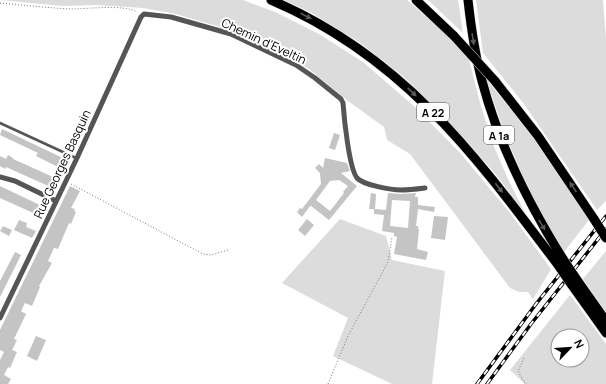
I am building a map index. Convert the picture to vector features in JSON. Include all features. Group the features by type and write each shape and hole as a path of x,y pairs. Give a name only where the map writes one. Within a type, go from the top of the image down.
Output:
{"highway":[{"name":"A 22","path":"271,0 303,15 342,37 374,59 438,117 474,156 560,262 606,333"},
{"path":"416,0 454,36 495,81 538,136 606,238"},
{"name":"A 1a","path":"468,0 481,80 499,135 533,210 560,262"},
{"path":"573,280 606,321"}],"street":[{"name":"Chemin d'Eveltin","path":"141,17 144,14 170,17 231,34 296,65 315,78 341,100 348,145 357,178 366,184 399,190 425,188"},
{"name":"Rue Georges Basquin","path":"0,318 77,158 141,17"},
{"path":"0,177 15,181 56,200"}],"lane":[{"path":"0,123 77,158"}],"path":[{"path":"0,3 74,9 124,8 134,10 141,17"},
{"path":"66,181 203,254 211,255 228,250"},
{"path":"328,384 348,336 388,262 392,237"},
{"path":"524,358 518,371 524,382 527,384"}],"shaded area":[{"path":"0,0 243,0 275,12 319,34 363,62 416,108 461,154 510,213 551,269 533,299 528,292 519,292 510,288 410,154 387,140 384,127 348,101 309,69 283,53 240,33 176,14 143,8 96,5 63,6"},
{"path":"284,0 407,0 438,27 469,59 492,142 526,215 498,177 464,138 404,77 359,42 310,12"},
{"path":"428,0 458,0 463,33"},
{"path":"476,0 603,0 606,40 606,201 597,210 524,104 483,53"},
{"path":"486,78 533,138 589,220 564,252 551,231 519,167 501,123"},
{"path":"340,219 386,236 392,260 445,271 432,384 392,384 333,356 348,318 282,283"},
{"path":"606,251 606,312 583,279"},
{"path":"570,295 606,344 606,384 525,384 510,370"}],"building":[{"path":"2,129 67,160 62,169 36,156 38,153 0,135"},
{"path":"334,133 340,135 335,150 329,148"},
{"path":"8,155 13,159 60,180 55,189 6,167 5,169 0,166 0,156 6,159"},
{"path":"325,158 347,163 350,171 341,173 357,186 329,220 311,206 302,217 297,212 300,208 302,209 321,184 320,173 315,168 319,164 323,168","holes":["339,180 348,186 330,211 316,200 330,181"]},
{"path":"0,186 44,207 42,209 45,211 42,217 0,198"},
{"path":"70,186 80,191 71,208 75,209 74,211 76,212 71,224 69,223 58,249 54,248 48,261 52,263 39,286 40,287 32,306 25,303 21,311 26,314 14,339 17,340 12,350 17,352 10,368 8,367 4,375 11,379 8,384 0,384 0,360 4,352 0,350 0,330"},
{"path":"371,193 376,194 375,209 386,210 388,193 416,193 415,197 418,197 418,205 435,207 434,212 418,209 416,226 418,226 419,229 417,249 428,252 426,260 394,254 397,237 394,236 394,233 382,231 384,215 374,214 374,209 369,209","holes":["392,200 410,201 408,228 390,226"]},
{"path":"434,216 448,217 445,240 431,238"},
{"path":"307,219 314,225 305,236 298,230"},
{"path":"19,220 27,223 26,227 36,231 32,238 14,230"},
{"path":"3,226 12,230 9,236 0,231"},
{"path":"15,252 21,255 0,297 0,281"},
{"path":"36,336 46,340 37,361 27,356"}],"railway":[{"path":"477,384 536,304 606,216"},
{"path":"487,384 531,324 606,229"}]}
